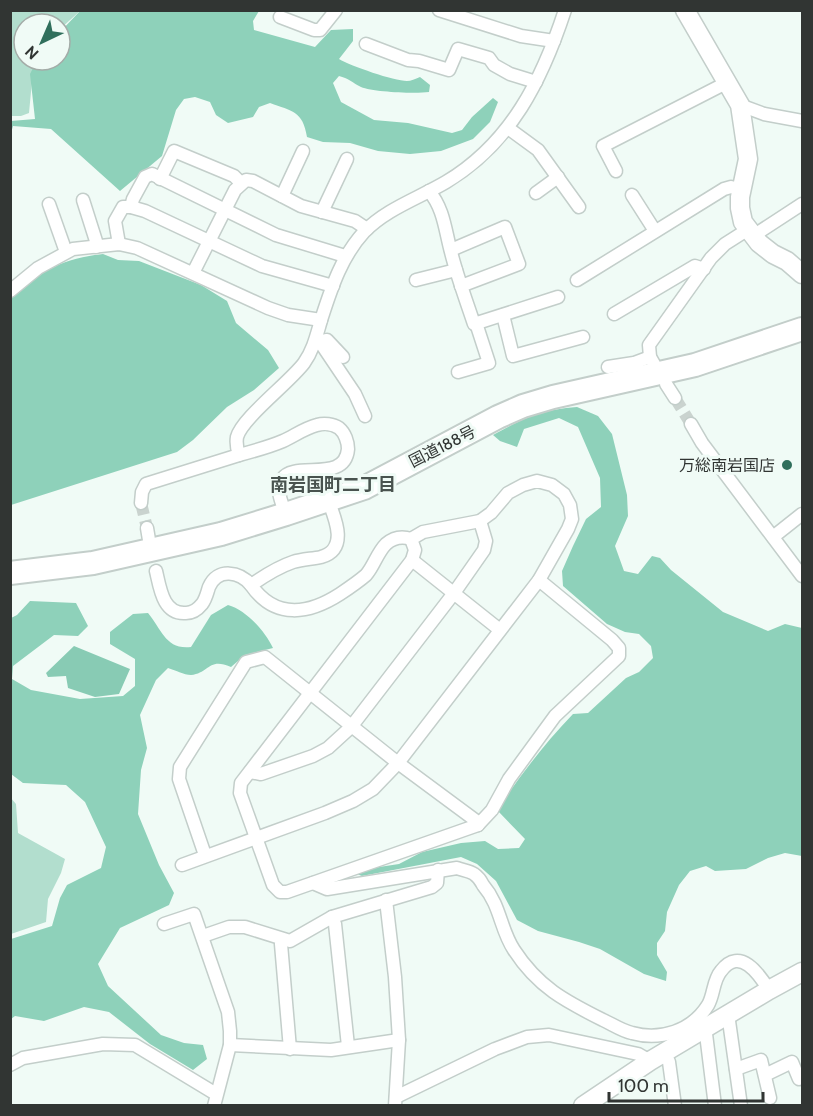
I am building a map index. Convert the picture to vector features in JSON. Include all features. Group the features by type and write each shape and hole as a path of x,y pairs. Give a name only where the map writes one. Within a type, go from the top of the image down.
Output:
{"highway":[{"name":"国道188号","path":"10,573 93,563 221,534 286,514 364,488 523,406 695,365 802,328"}],"street":[{"path":"280,16 314,30 320,30 336,10"},
{"path":"440,10 521,36 554,41"},
{"path":"239,455 236,443 244,425 302,365 318,341 321,320 345,256 367,229 394,209 447,181 468,166 508,128 526,102 536,82 565,10"},
{"path":"685,10 740,105 748,159 740,208 750,233 773,254 787,261 802,274"},
{"path":"366,44 408,60 449,70 458,49 489,58 494,65 510,74 536,82"},
{"path":"616,171 603,146 728,82"},
{"path":"740,105 764,114 802,121"},
{"path":"508,128 538,150 579,207"},
{"path":"160,179 174,151 234,176 241,183"},
{"path":"282,196 303,151"},
{"path":"322,212 346,159"},
{"path":"131,207 145,177 152,174 276,235 345,256"},
{"path":"536,193 558,177"},
{"path":"193,273 235,190 246,180 301,206 355,221 367,229"},
{"path":"577,280 724,189 742,190"},
{"path":"429,191 436,199 445,220 456,270 489,363 458,372"},
{"path":"632,195 655,231"},
{"path":"83,200 96,247"},
{"path":"49,204 66,252"},
{"path":"608,367 652,361 649,345 725,244 802,204"},
{"path":"119,244 115,221 123,207 131,207 145,211 262,266 333,286"},
{"path":"451,250 505,227 519,264 461,286"},
{"path":"13,285 73,249 119,244 137,248 288,315 321,320"},
{"path":"614,314 695,267 704,269"},
{"path":"416,280 456,270"},
{"path":"476,323 558,297"},
{"path":"503,315 513,356 583,337"},
{"path":"318,341 327,340 343,357"},
{"path":"318,341 355,394 365,416"},
{"path":"666,384 675,398"},
{"path":"141,503 142,492 146,484 281,441 317,425 328,423 338,428 346,437 348,447 343,461 328,470 292,472 280,481 279,488 286,514"},
{"path":"691,424 702,443 773,537 799,562 802,576"},
{"path":"182,865 325,813 373,789 398,763 538,580 568,529 572,519 570,505 564,494 552,485 537,481 508,493 491,513 480,521 423,532 411,539"},
{"path":"251,585 282,566 321,557 336,546 339,535 328,500"},
{"path":"773,537 802,514"},
{"path":"250,772 261,774 313,756 328,748 351,727 454,593 484,550 486,541 480,521"},
{"path":"156,571 166,604 183,614 200,607 205,601 210,584 219,575 227,573 238,574 245,578 258,594 270,603 299,611 312,609 357,583 367,574 386,545 394,539 404,536 411,539 415,550 412,560 241,783 240,793 273,885 280,892 287,892 478,825 492,810 509,779 555,716 619,656 619,648 612,640 538,580"},
{"path":"412,560 500,630"},
{"path":"205,855 179,779 180,767 246,662 265,657 351,727 475,820 478,825"},
{"path":"313,883 327,889 457,868 474,874 497,905 507,938 514,951 548,989 560,998 630,1033 649,1037 663,1035 689,1024 708,1005 720,971 728,964 746,963 754,968 769,990"},
{"path":"203,936 229,927 245,927 290,941 332,917 432,887 438,883 438,870"},
{"path":"386,900 395,977 399,1040 396,1101"},
{"path":"10,1065 23,1058 103,1044 135,1045 215,1100 230,1045 228,1012 194,914 164,924"},
{"path":"332,917 335,924 348,1046"},
{"path":"282,939 290,1049"},
{"path":"583,1106 657,1057 802,972"},
{"path":"726,1016 729,1021 741,1106"},
{"path":"703,1029 706,1034 715,1106"},
{"path":"396,1101 495,1049 527,1037 549,1035 657,1057 669,1062 675,1106"},
{"path":"230,1045 331,1050 399,1040"},
{"path":"736,1069 761,1060 770,1098"},
{"path":"765,1075 792,1062 800,1078"}],"shaded area":[{"path":"11,11 80,11 72,18 72,12 12,12 12,72 33,72 29,113 11,116"},
{"path":"80,11 259,11 253,21 254,30 315,47 331,30 353,29 353,41 339,59 393,79 407,81 420,77 430,85 429,92 384,91 361,87 339,76 333,83 341,102 374,120 408,123 452,133 462,130 472,117 493,98 498,102 490,122 473,139 441,151 410,154 378,151 350,143 323,142 307,137 303,122 295,113 270,103 259,107 253,117 228,123 216,115 210,102 195,97 184,99 176,110 162,156 120,191 51,129 13,126 11,133 11,121 35,119 31,72 72,72 72,19"},
{"path":"103,254 118,260 139,261 201,285 227,301 236,323 268,350 279,368 254,390 227,407 177,452 11,505 11,298 31,280 53,267 76,259"},
{"path":"577,407 598,416 612,434 627,495 628,516 615,546 624,571 638,574 652,556 660,558 671,570 723,612 768,631 785,624 802,628 802,856 785,853 768,858 746,869 715,871 706,866 690,871 679,885 667,912 665,931 657,943 657,955 667,972 666,981 644,974 600,949 538,931 517,920 496,881 477,864 461,857 362,876 357,874 366,869 399,864 422,852 461,843 485,841 498,849 519,848 525,839 497,810 506,797 542,749 573,714 588,713 626,678 639,672 653,658 651,646 639,634 625,632 607,624 563,586 562,571 573,546 586,519 601,507 600,478 578,427 559,418 524,429 517,447 500,441 493,435 534,415"},
{"path":"30,601 76,603 88,626 78,636 54,635 13,666 12,679 31,690 80,699 123,696 135,686 135,659 110,644 110,632 133,614 148,613 170,642 183,647 191,647 211,615 228,605 242,611 254,622 273,648 245,655 231,667 223,664 213,665 197,674 191,675 168,668 156,680 140,715 147,748 141,770 138,814 159,865 174,893 169,905 120,928 98,964 108,986 161,1035 184,1043 203,1045 207,1059 193,1070 150,1044 109,1012 84,1007 44,1021 15,1016 11,1019 11,939 52,926 60,898 67,885 101,868 106,847 85,802 66,785 23,783 11,774 11,618"},
{"path":"74,646 130,669 119,694 95,697 68,688 66,676 48,677 46,673"},
{"path":"10,797 16,804 18,833 65,859 48,899 46,922 11,934"}],"tunnel":[{"path":"675,398 691,424"},
{"path":"141,503 147,528"}],"place":[{"name":"万総南岩国店","path":"787,465"}],"district":[{"name":"南岩国町二丁目","path":"333,485"}]}
